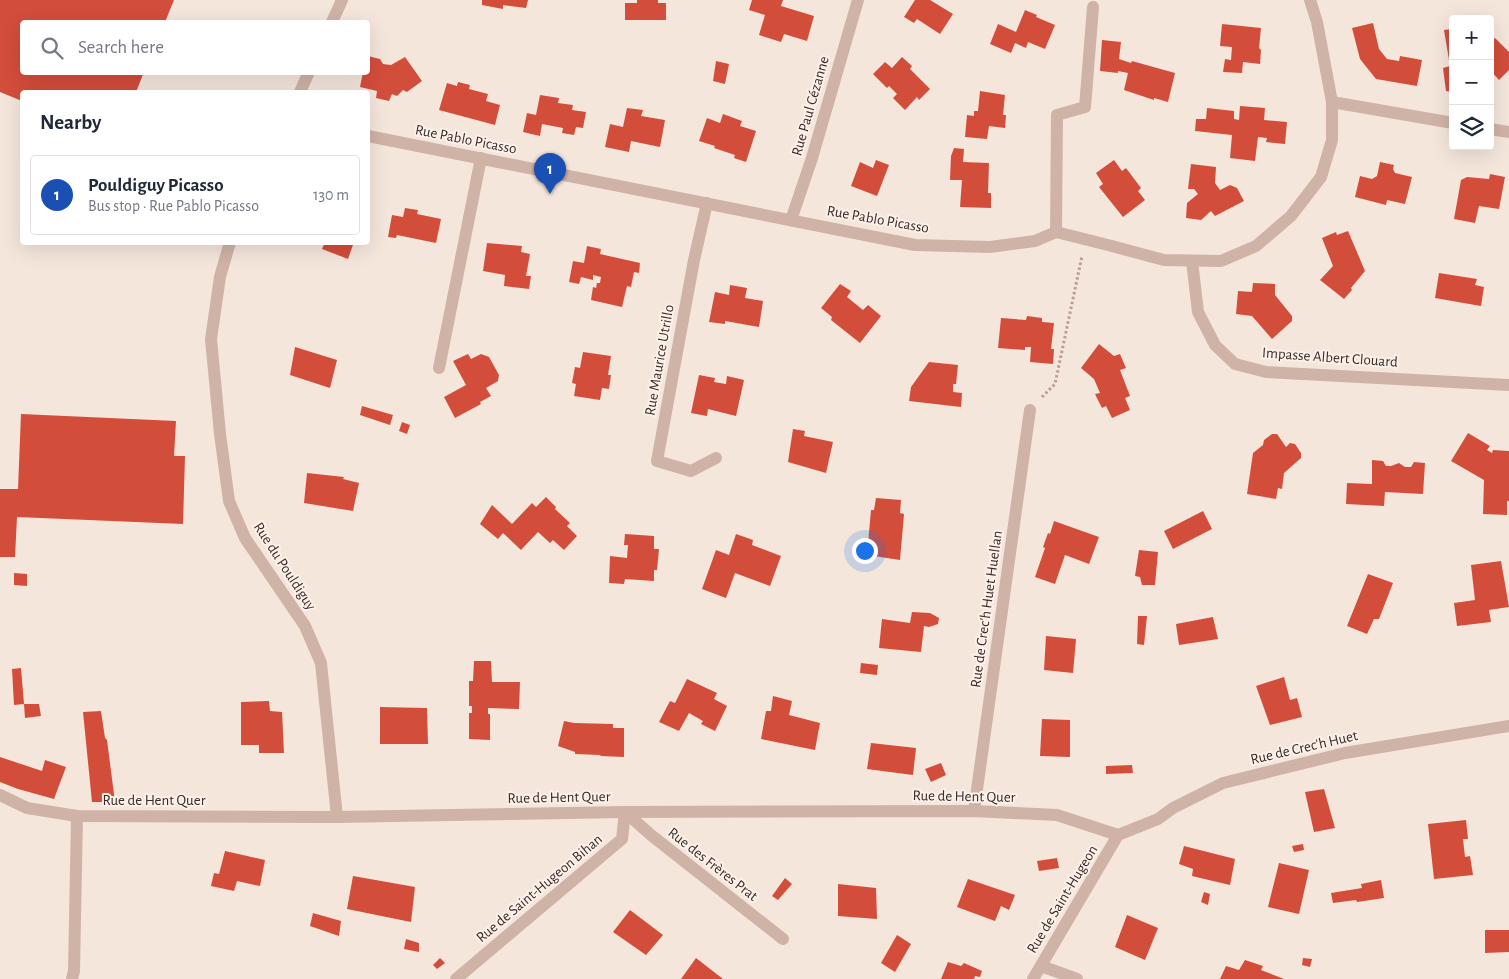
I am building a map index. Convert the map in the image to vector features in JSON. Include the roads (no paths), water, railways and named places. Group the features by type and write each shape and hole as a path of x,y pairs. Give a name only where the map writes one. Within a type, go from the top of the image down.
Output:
{"street":[{"path":"333,20 342,0"},
{"name":"Rue Paul Cézanne","path":"792,220 858,0"},
{"path":"1093,7 1085,107 1057,115 1056,232 1164,260 1222,261 1256,246 1291,216 1321,178 1332,140 1332,102 1317,22 1310,0"},
{"path":"301,90 308,75"},
{"path":"1332,102 1449,122"},
{"path":"1494,130 1509,132"},
{"name":"Rue Pablo Picasso","path":"370,136 915,245 990,247 1034,241 1056,232"},
{"path":"439,368 481,158"},
{"name":"Rue Maurice Utrillo","path":"706,203 657,461 692,471 716,458"},
{"name":"Rue du Pouldiguy","path":"229,245 220,277 211,339 220,434 229,501 245,538 305,626 320,663 337,817"},
{"name":"Impasse Albert Clouard","path":"1192,261 1198,312 1215,345 1235,364 1266,372 1509,384"},
{"name":"Rue de Crec'h Huet Huellan","path":"974,811 1030,410"},
{"name":"Rue de Crec'h Huet","path":"1118,836 1158,819 1173,808 1223,783 1345,753 1509,726"},
{"name":"Rue de Hent Quer","path":"0,795 28,808 77,816 337,817 625,812 974,811 1057,815 1118,836"},
{"name":"Rue des Frères Prat","path":"625,812 651,835 783,939"},
{"name":"Rue de Saint-Hugeon Bihan","path":"456,979 622,839 625,812"},
{"path":"72,979 74,971 77,816"},
{"name":"Rue de Saint-Hugeon","path":"1033,979 1118,836"},
{"path":"1042,966 1077,979"}],"place":[{"name":"Pouldiguy Picasso","path":"550,194"}]}
